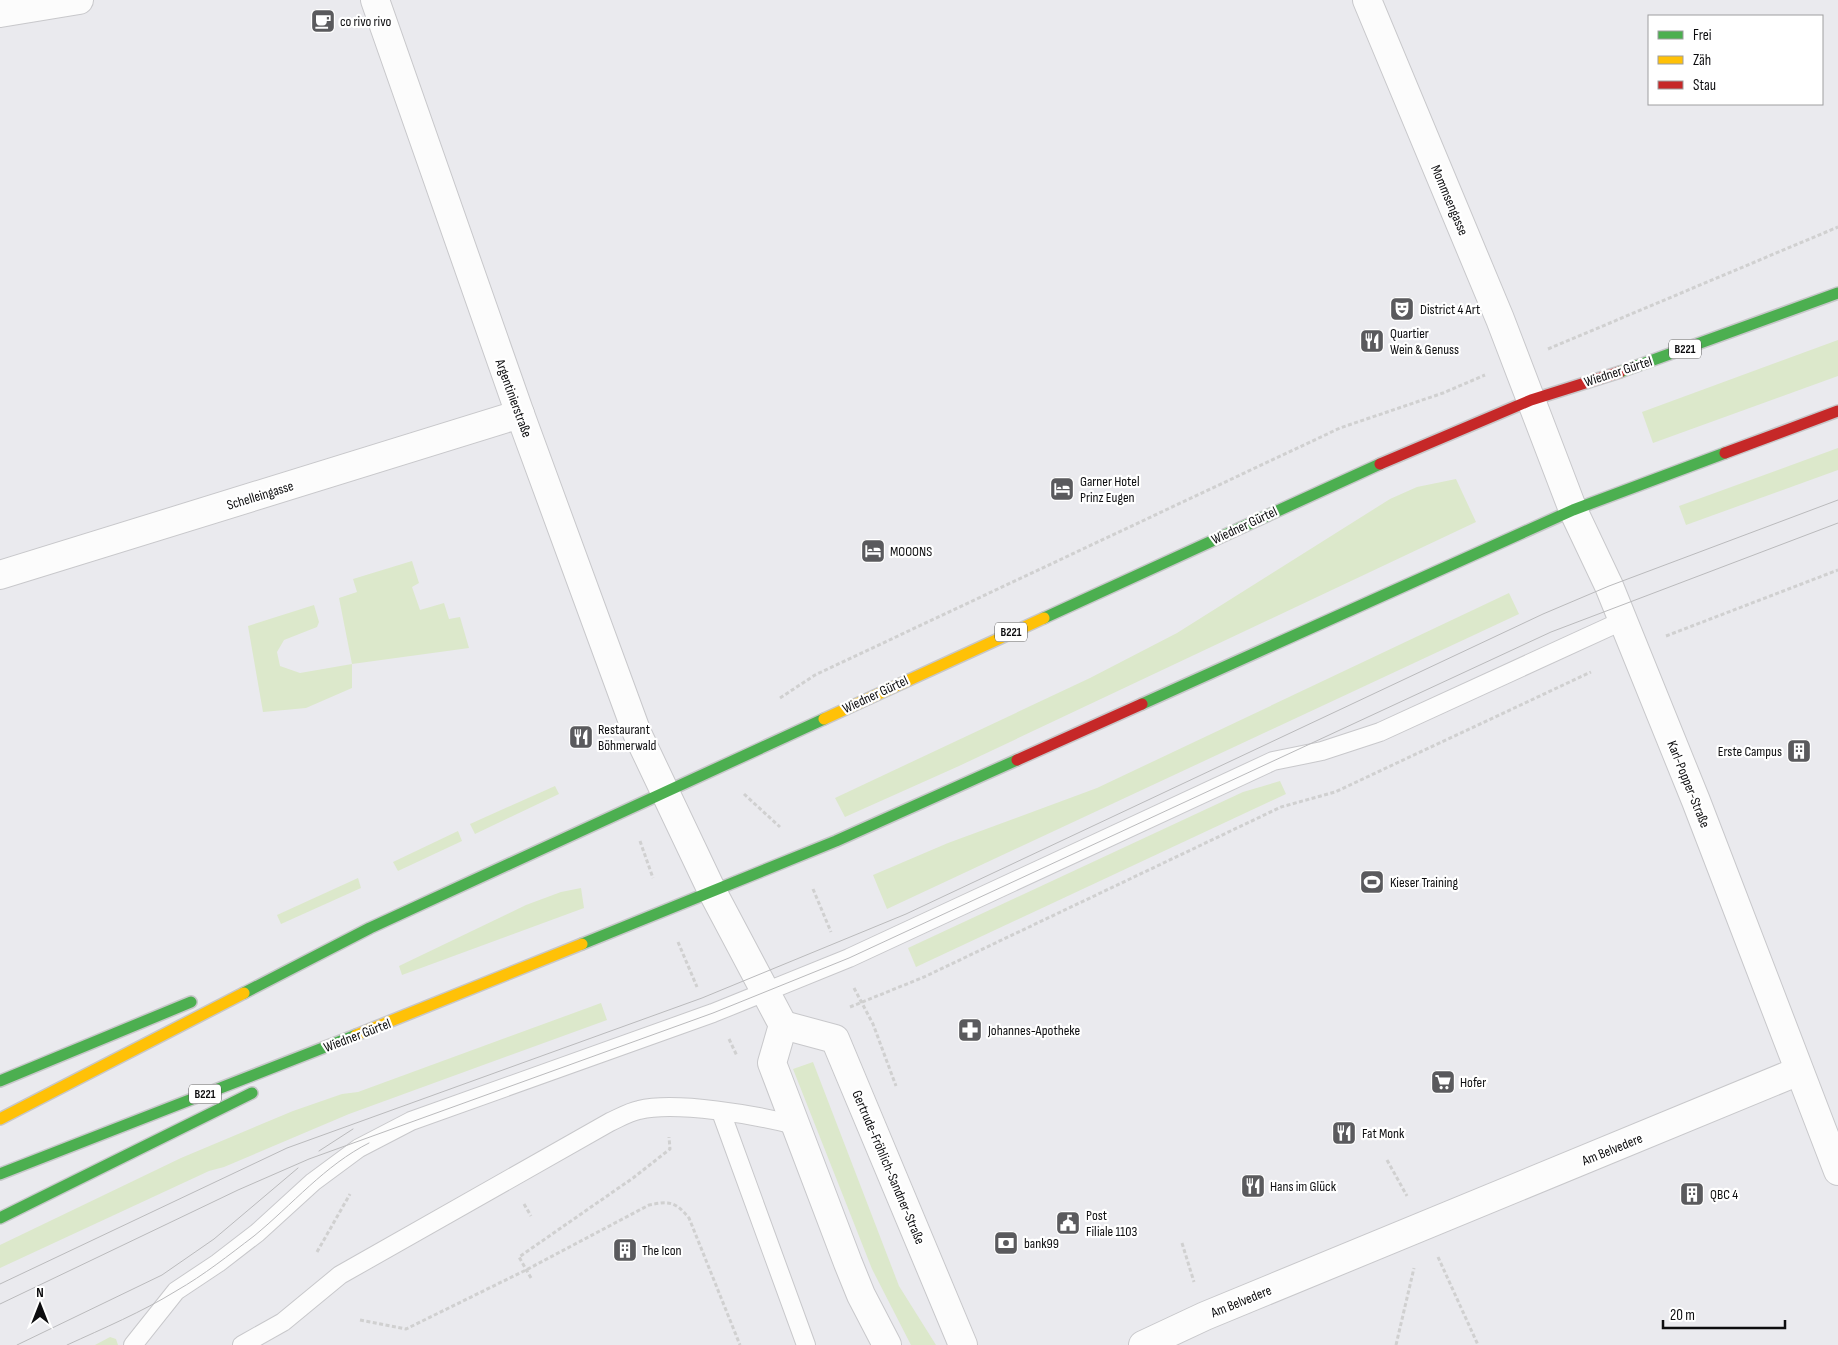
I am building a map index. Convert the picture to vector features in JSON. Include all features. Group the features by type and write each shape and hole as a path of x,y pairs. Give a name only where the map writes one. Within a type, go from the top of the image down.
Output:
{"main road":[{"name":"Wiedner Gürtel","path":"0,1119 370,928 1360,472 1531,400 1632,368 1838,293"},
{"name":"Wiedner Gürtel","path":"0,1174 410,1014 799,856 1573,510 1838,411"},
{"path":"235,984 370,928"},
{"path":"0,1081 199,999"},
{"path":"294,1072 410,1014"},
{"path":"0,1218 259,1089"}],"street":[{"path":"0,13 79,0"},
{"name":"Argentinierstraße","path":"375,0 520,414 625,701 663,792"},
{"name":"Mommsengasse","path":"1367,0 1531,400"},
{"name":"Karl-Popper-Straße","path":"1531,400 1573,510 1622,621 1696,800 1838,1171"},
{"name":"Schelleingasse","path":"0,575 520,414"},
{"path":"663,792 712,891 783,1025 772,1063 854,1279 887,1345"},
{"name":"Gertrude-Fröhlich-Sandner-Straße","path":"783,1025 835,1039 963,1345"},
{"name":"Am Belvedere","path":"1143,1345 1205,1316 1800,1071"}],"lane":[{"path":"133,1345 176,1291 226,1257 313,1182 359,1148 411,1121 713,1014 932,922 1273,761 1322,751 1380,732 1622,621"},
{"path":"242,1345 283,1322 340,1276 610,1122 638,1110 664,1107 721,1112 760,1116 795,1125"},
{"path":"721,1112 806,1345"}],"path":[{"path":"778,699 815,675 1340,428 1443,393 1838,227"},
{"path":"845,1008 863,1003 924,977 1281,807 1335,792 1571,681 1633,649 1838,570"},
{"path":"715,768 785,832 799,856 830,930"},
{"path":"728,1037 783,1025"},
{"path":"531,1278 519,1257 633,1178"},
{"path":"314,1259 349,1195 356,1190"},
{"path":"360,1320 406,1328 526,1270 649,1205 666,1201 679,1206 689,1218 740,1345"},
{"path":"1396,1345 1424,1226"},
{"path":"1424,1226 1478,1345"}],"green space":[{"path":"1838,340 1838,376 1653,443 1642,412"},
{"path":"1838,448 1838,470 1686,525 1679,506"},
{"path":"1456,479 1476,522 959,766 845,817 835,798 1090,678 1177,633 1390,499 1417,487"},
{"path":"412,561 419,583 412,587 420,610 444,603 449,619 460,617 469,648 352,664 339,598 357,592 353,579"},
{"path":"1509,593 1519,614 887,909 873,875 948,843 1097,788"},
{"path":"314,605 319,622 317,627 284,640 277,652 280,666 300,673 352,664 352,688 306,708 263,712 248,626"},
{"path":"1280,781 1286,794 916,967 908,948 1243,792"},
{"path":"555,786 559,794 475,834 470,824"},
{"path":"458,831 462,841 398,871 393,862"},
{"path":"358,878 361,888 281,924 277,915"},
{"path":"581,888 584,908 402,975 399,966 526,905 561,892"},
{"path":"601,1003 607,1020 349,1114 224,1167 209,1171 0,1268 0,1245 181,1158 293,1111 342,1094 358,1092"},
{"path":"813,1062 899,1286 936,1345 911,1345 872,1269 793,1069"},
{"path":"110,1337 116,1339 118,1345 95,1345"}],"tram line":[{"path":"0,1284 287,1148 702,998 906,914 1543,614 1609,586 1838,500"},
{"path":"0,1304 238,1190 309,1159 713,1013 849,958 1551,632 1838,523"},
{"path":"319,1151 353,1129"},
{"path":"67,1345 150,1306 216,1265 254,1236 338,1162 369,1143"},
{"path":"17,1345 162,1275 214,1239 298,1168"}],"traffic: fast":[{"path":"1620,372 1838,293"},
{"path":"1142,704 1573,510 1725,453"},
{"path":"1044,618 1380,464"},
{"path":"244,993 370,928 824,719"},
{"path":"582,944 836,841 1017,760"},
{"path":"0,1081 191,1002"},
{"path":"0,1174 356,1035"},
{"path":"0,1218 252,1093"}],"traffic: slow":[{"path":"824,719 1044,618"},
{"path":"356,1035 582,944"},
{"path":"0,1119 244,993"}],"traffic: jam":[{"path":"1380,464 1531,400 1620,372"},
{"path":"1725,453 1838,411"},
{"path":"1017,760 1142,704"}],"place":[{"name":"co rivo rivo","path":"323,21"},
{"name":"District 4 Art","path":"1402,309"},
{"name":"Quartier Wein & Genuss","path":"1372,341"},
{"name":"Garner Hotel Prinz Eugen","path":"1062,489"},
{"name":"MOOONS","path":"873,551"},
{"name":"Restaurant Böhmerwald","path":"581,737"},
{"name":"Erste Campus","path":"1799,751"},
{"name":"Kieser Training","path":"1372,882"},
{"name":"Johannes-Apotheke","path":"970,1030"},
{"name":"Hofer","path":"1443,1082"},
{"name":"Fat Monk","path":"1344,1133"},
{"name":"Hans im Glück","path":"1253,1186"},
{"name":"QBC 4","path":"1692,1194"},
{"name":"Post Filiale 1103","path":"1068,1223"},
{"name":"bank99","path":"1006,1243"},
{"name":"The Icon","path":"625,1250"}]}
